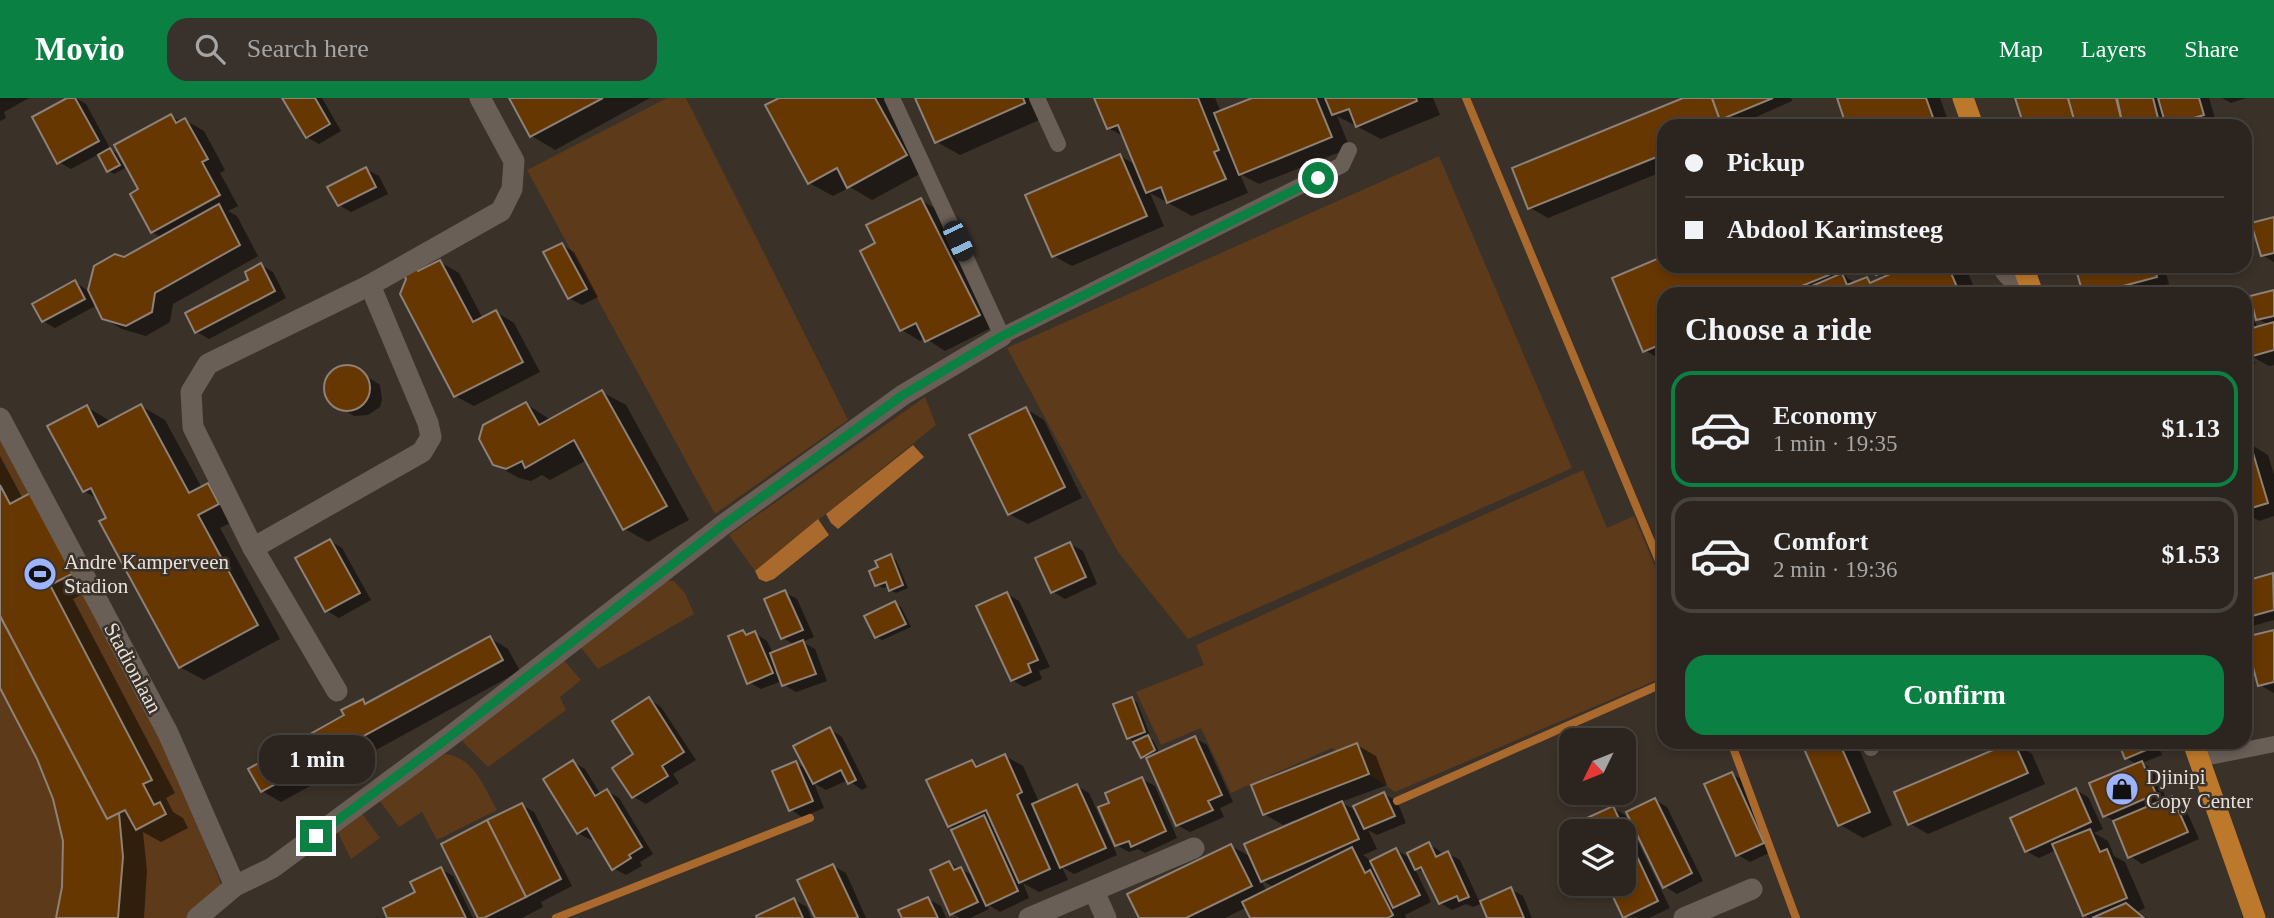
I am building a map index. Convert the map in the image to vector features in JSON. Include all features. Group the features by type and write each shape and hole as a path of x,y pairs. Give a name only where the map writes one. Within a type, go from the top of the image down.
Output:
{"main road":[{"path":"1963,98 1970,119"},
{"path":"2196,751 2255,918"}],"street":[{"path":"337,691 253,548 193,427 191,392 208,364 370,285 501,211 512,190 514,162 480,98"},
{"path":"253,548 422,452 431,437 370,285"},
{"path":"197,918 234,886 272,868 448,738 723,525 903,395 1002,336"},
{"name":"Stadionlaan","path":"0,418 168,733 234,886"},
{"path":"1028,918 1194,848"},
{"path":"1684,918 1752,888"},
{"path":"1094,891 1106,918"}],"lane":[{"path":"892,98 1002,336 1342,165 1349,150"},
{"path":"1037,98 1058,144"},
{"path":"2002,273 2010,281 2023,287"},
{"path":"2252,746 2274,744"},
{"path":"2196,751 2218,749"}],"shaded area":[{"path":"667,98 686,98 848,420 715,514 527,170"},
{"path":"1439,156 1572,468 1188,639 1118,552 1007,348"},
{"path":"925,397 936,425 755,571 729,535"},
{"name":"Andre Kamperveen Stadion","path":"0,424 156,720 223,889 191,918 0,918"},
{"path":"913,445 924,457 838,529 831,523 826,514"},
{"path":"1583,470 1607,528 1634,516 1657,571 1657,680 1395,792 1332,748 1231,793 1201,728 1161,745 1136,692 1204,665 1196,645"},
{"path":"818,519 829,535 774,579 766,582 759,579 755,571"},
{"path":"661,581 674,581 685,593 694,614 598,669 579,645"},
{"path":"562,658 581,680 560,697 566,710 488,767 462,741 467,731"},
{"path":"445,754 464,761 471,767 497,810 437,840 422,812 399,827 379,800"},
{"path":"360,811 380,838 351,859 337,831"}],"building":[{"path":"67,98 75,98 99,141 57,164 32,117"},
{"path":"282,98 315,98 330,124 306,138"},
{"path":"509,98 603,98 530,137"},
{"path":"779,98 875,98 907,155 847,188 837,168 808,184 765,105"},
{"path":"915,98 1023,98 1025,103 935,143"},
{"path":"1094,98 1198,98 1219,150 1214,152 1226,179 1167,203 1161,187 1146,193 1118,125 1107,129"},
{"path":"1252,98 1316,98 1332,137 1239,175 1214,113"},
{"path":"1325,98 1416,98 1417,101 1356,127 1349,109 1332,115"},
{"path":"1683,98 1712,98 1720,119 1657,119 1657,157 1528,209 1512,168"},
{"path":"1712,98 1773,98 1722,119 1720,119"},
{"path":"1837,98 1926,98 1934,119 1844,119"},
{"path":"2015,98 2068,98 2074,119 2022,119"},
{"path":"2068,98 2116,98 2121,119 2074,119"},
{"path":"2117,98 2153,98 2158,119 2122,119"},
{"path":"2158,98 2199,98 2204,115 2190,119 2164,119"},
{"path":"171,114 176,123 185,118 208,159 202,162 220,195 151,233 130,194 138,189 114,145"},
{"path":"110,148 120,165 107,172 98,155"},
{"path":"1120,154 1147,216 1052,257 1025,195"},
{"path":"366,167 376,187 338,206 327,187"},
{"path":"921,198 980,315 925,342 916,323 900,331 860,251 875,243 866,225"},
{"path":"219,204 240,245 155,293 152,312 126,326 102,319 88,290 94,266 115,254 124,257"},
{"path":"2274,217 2274,253 2261,256 2252,223"},
{"path":"562,243 587,289 568,299 543,252"},
{"path":"1657,259 1657,273 1829,275 1799,287 1657,287 1657,346 1643,352 1612,278"},
{"path":"440,260 473,322 496,310 523,362 454,397 400,294 406,279 402,271 415,265 418,271"},
{"path":"261,263 275,291 195,333 185,313 248,280 245,272"},
{"path":"1842,273 1847,285 1867,277 1870,283 1892,273 1951,273 1957,287 1810,287"},
{"path":"2077,273 2156,273 2157,277 2119,287 2081,287"},
{"path":"75,280 85,299 42,322 32,304"},
{"path":"2274,290 2274,316 2256,320 2252,296"},
{"path":"2274,322 2274,350 2252,356 2252,328"},
{"path":"347,365 363,372 370,388 363,404 347,411 331,404 324,388 331,372"},
{"path":"602,390 667,506 623,530 574,440 525,468 522,461 506,469 493,465 479,439 483,425 526,402 539,425"},
{"path":"141,404 189,493 208,483 219,504 198,515 258,625 179,668 99,521 106,518 91,488 83,492 47,426 87,405 98,427"},
{"path":"1026,407 1065,487 1008,515 969,435"},
{"path":"2252,450 2268,503 2252,508"},
{"path":"0,485 10,504 32,492 74,573 50,585 152,780 143,784 154,805 160,802 166,814 136,830 125,810 107,819 0,616"},
{"path":"330,539 360,593 325,612 295,558"},
{"path":"1070,542 1086,577 1051,593 1035,558"},
{"path":"891,554 903,585 889,591 886,582 875,586 869,571 878,567 875,561"},
{"path":"2273,573 2274,610 2252,616 2252,579"},
{"path":"785,590 803,630 781,639 764,599"},
{"path":"1007,592 1038,660 1028,664 1031,672 1011,681 976,606"},
{"path":"895,601 906,624 875,638 864,616"},
{"path":"0,616 107,819 119,813 123,857 118,918 56,918 62,887 63,841 53,799 37,759 0,688"},
{"path":"743,630 746,635 755,631 773,673 747,684 728,636"},
{"path":"2274,630 2274,682 2258,686 2252,663 2252,635"},
{"path":"490,636 503,660 261,792 248,769 344,715 341,710 363,699 365,704"},
{"path":"803,640 816,674 782,686 770,653"},
{"path":"649,697 684,752 662,766 668,776 632,798 612,768 633,754 612,721"},
{"path":"1132,697 1145,732 1127,739 1113,704"},
{"path":"830,727 856,780 848,784 841,770 813,784 793,746"},
{"path":"1148,735 1155,750 1141,758 1133,742"},
{"path":"1195,736 1222,795 1208,801 1213,810 1176,826 1146,758"},
{"path":"1357,743 1369,774 1263,815 1251,785"},
{"path":"1804,749 1842,749 1870,812 1838,826"},
{"path":"1995,749 2017,749 2028,773 1908,825 1894,792"},
{"path":"2121,749 2149,749 2125,759"},
{"path":"1005,754 1022,792 1017,795 1050,869 1019,883 986,810 948,827 926,780 972,760 976,767"},
{"path":"573,760 595,796 607,789 642,847 612,870 587,828 577,834 543,779"},
{"path":"796,761 813,801 789,811 772,771"},
{"name":"Djinipi Copy Center","path":"2142,761 2156,794 2103,817 2089,783"},
{"path":"1732,772 1764,843 1736,856 1704,784"},
{"path":"1142,777 1166,831 1131,847 1129,841 1115,846 1098,807 1109,803 1105,793"},
{"path":"1077,784 1106,848 1060,868 1032,804"},
{"path":"2076,788 2091,822 2025,852 2010,818"},
{"path":"1384,792 1395,816 1364,829 1353,806"},
{"path":"2172,796 2188,832 2128,858 2113,821"},
{"path":"1655,798 1692,873 1663,888 1636,833 1636,819 1629,819 1626,812"},
{"path":"1342,801 1359,839 1261,882 1244,844"},
{"path":"522,803 561,879 526,897 487,820"},
{"path":"1613,806 1619,819 1585,819"},
{"path":"984,815 1018,891 986,906 951,830"},
{"path":"487,820 526,897 484,918 478,918 441,844"},
{"path":"2090,829 2100,852 2107,849 2127,898 2083,916 2052,844"},
{"path":"1429,842 1436,857 1448,851 1469,897 1459,901 1457,896 1439,904 1421,867 1415,870 1407,853"},
{"path":"1231,844 1252,886 1186,918 1139,918 1127,894"},
{"path":"1352,847 1365,873 1370,870 1393,915 1388,918 1250,918 1242,902"},
{"path":"1396,848 1420,895 1393,908 1370,861"},
{"path":"1636,855 1658,901 1623,918 1613,896 1636,896"},
{"path":"949,861 954,870 961,867 978,902 950,915 930,870"},
{"path":"833,864 858,917 815,918 797,880"},
{"path":"441,867 466,918 387,918 383,908 415,892 410,882"},
{"path":"1511,887 1524,918 1487,918 1480,901"},
{"path":"928,897 938,918 902,918 898,910"},
{"path":"794,898 803,918 757,918 756,916"},
{"path":"2126,903 2144,918 2092,918"}],"waterway":[{"path":"1466,98 1657,556"},
{"path":"1397,801 1657,686"},
{"path":"1734,749 1796,918"},
{"path":"556,918 810,818"}],"place":[{"name":"Andre Kamperveen Stadion","path":"40,574"},
{"name":"Djinipi Copy Center","path":"2122,789"}],"route":[{"path":"316,836 448,738 723,525 903,395 1002,336 1318,178"}]}
